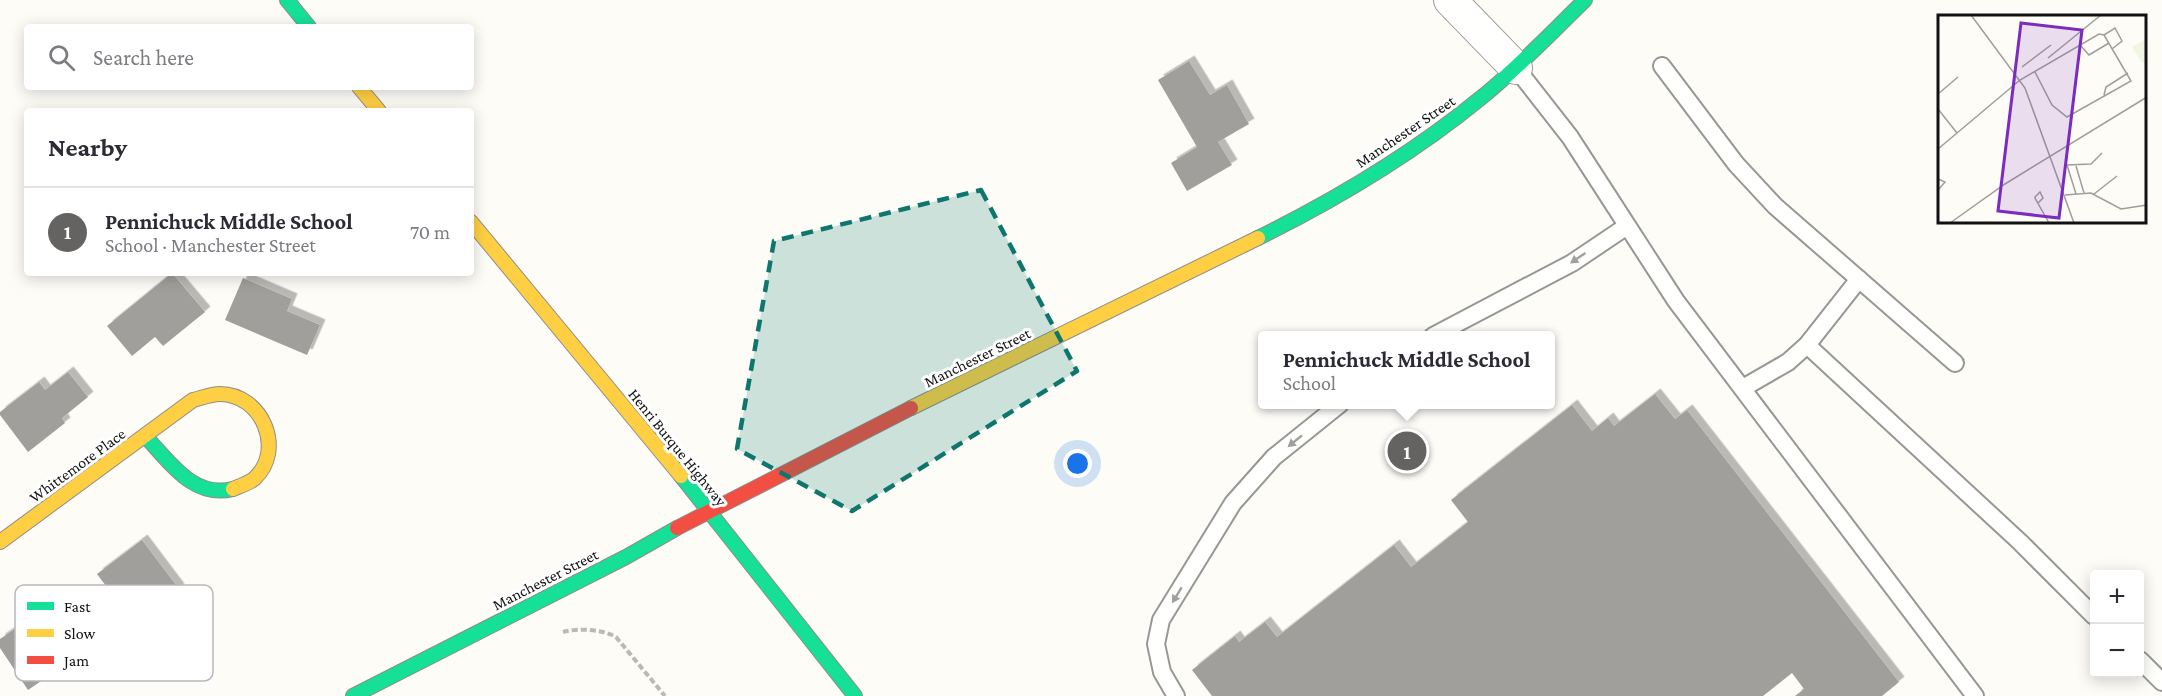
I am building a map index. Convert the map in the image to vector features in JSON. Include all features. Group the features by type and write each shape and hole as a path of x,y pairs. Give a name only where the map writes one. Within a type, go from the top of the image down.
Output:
{"street":[{"path":"287,0 307,24"},
{"path":"1450,0 1516,68"},
{"name":"Manchester Street","path":"353,696 626,557 709,510 938,394 1270,232 1354,185 1430,136 1516,68 1585,0"},
{"path":"362,90 376,108"},
{"name":"Henri Burque Highway","path":"474,226 709,510 855,696"},
{"name":"Whittemore Place","path":"0,542 193,400 208,394 224,393 240,397 254,405 264,418 269,433 269,450 264,465 254,479 240,488 224,492 207,490 193,483 145,436"}],"lane":[{"path":"1662,66 1737,164 1775,206 1955,363"},
{"path":"1516,68 1570,137 1676,301 1975,696"},
{"path":"1443,331 1572,263 1627,226"},
{"path":"1743,388 1788,362 1807,345 1859,279"},
{"path":"1807,345 2020,542 2090,611"},
{"path":"1176,696 1162,672 1156,644 1161,620 1233,502 1274,458 1335,409"},
{"path":"2144,665 2162,682"}],"path":[{"path":"563,632 574,629 610,634 616,637 664,696"}],"highlighted area":[{"path":"981,190 1077,371 852,511 737,449 774,241"}],"building":[{"path":"1189,61 1210,95 1227,85 1249,124 1218,142 1232,165 1187,191 1171,163 1197,147 1158,80"},
{"path":"168,276 175,276 205,312 163,346 155,337 132,356 107,326"},
{"path":"243,278 292,299 287,311 320,325 307,355 225,320"},
{"path":"68,372 88,397 62,418 65,423 28,452 0,412 39,382 45,390"},
{"path":"1655,394 1675,419 1687,410 1899,682 1882,696 1795,696 1804,689 1792,673 1763,696 1212,696 1192,670 1235,636 1239,642 1265,622 1277,637 1394,545 1411,567 1468,522 1451,500 1572,405 1592,431 1608,418 1614,426"},
{"path":"142,540 176,585 105,585 97,574"},
{"path":"15,629 15,670 0,648 0,639"},
{"path":"22,681 41,681 28,690"}],"traffic: fast":[{"path":"287,0 307,24"},
{"path":"1258,238 1346,191 1430,137 1496,86 1585,0"},
{"path":"145,436 183,476 194,483 219,491 233,489"},
{"path":"681,476 855,696"},
{"path":"353,696 626,557 677,528"}],"traffic: slow":[{"path":"362,90 376,108"},
{"path":"474,226 681,476"},
{"path":"911,408 1258,238"},
{"path":"0,542 193,400 210,395 235,396 248,403 258,413 265,426 268,453 263,467 254,479 233,489"}],"traffic: jam":[{"path":"677,528 911,408"}],"place":[{"name":"Pennichuck Middle School","path":"1407,451"}]}
